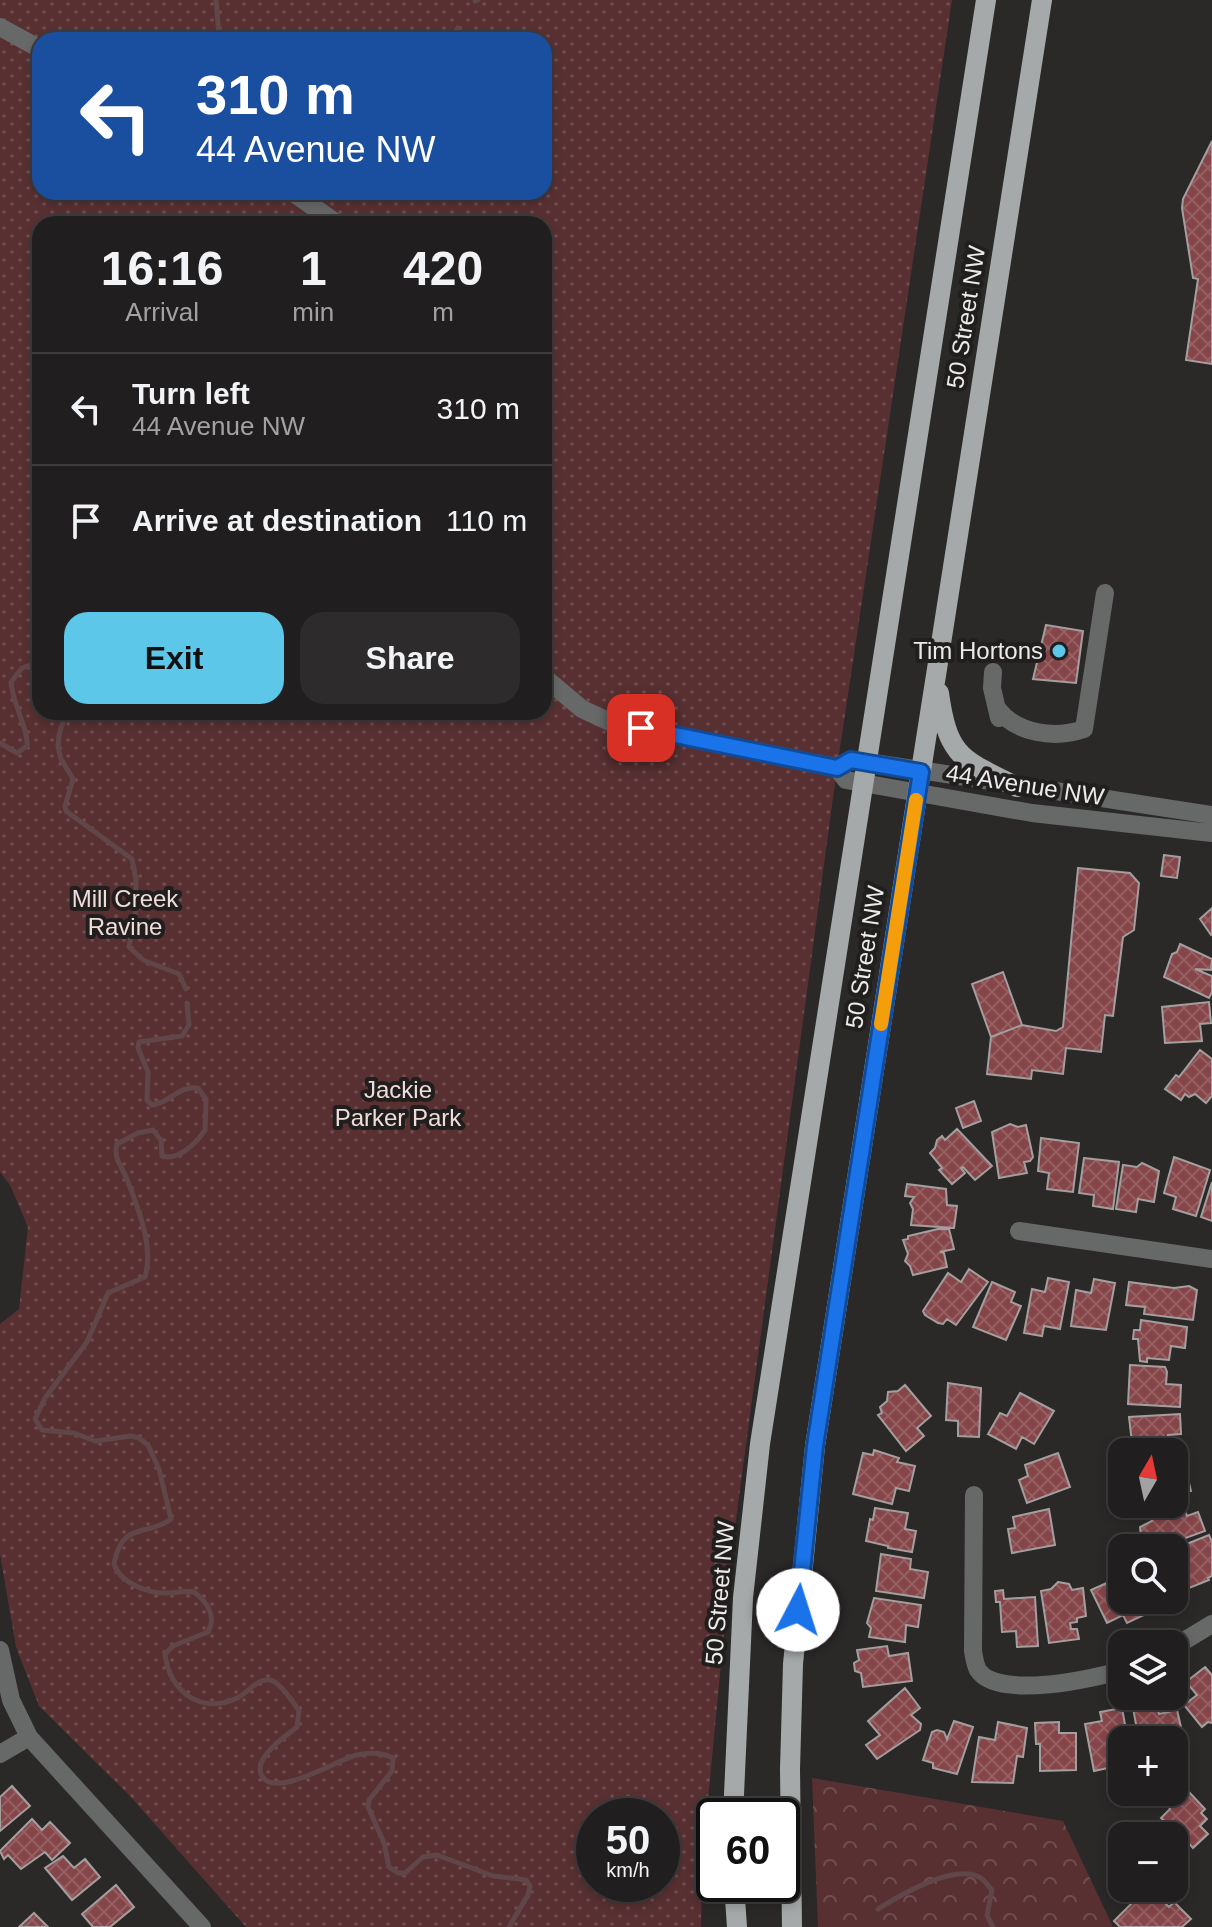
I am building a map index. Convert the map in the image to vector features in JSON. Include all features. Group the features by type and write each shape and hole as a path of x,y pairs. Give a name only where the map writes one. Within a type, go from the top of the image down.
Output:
{"main road":[{"name":"50 Street NW","path":"734,1798 743,1598 760,1444 986,0"},
{"name":"50 Street NW","path":"792,1927 790,1769 793,1664 815,1446 1042,0"},
{"path":"936,673 945,732 952,746 972,764 1017,787"},
{"path":"735,1902 737,1927"}],"street":[{"path":"0,27 32,45"},
{"path":"304,200 326,216"},
{"path":"993,672 992,688 997,708 1007,721 1018,728 1062,735 1084,729 1105,593"},
{"name":"44 Avenue NW","path":"552,684 582,709 610,722 837,768 851,760 866,772 918,793 1032,813 1212,833"},
{"name":"44 Avenue NW","path":"866,772 921,772 1212,815"},
{"path":"1019,1231 1212,1259"},
{"path":"974,1495 973,1651 978,1670 991,1680 1027,1685 1090,1680 1108,1674"},
{"path":"1188,1639 1212,1624"},
{"path":"0,1650 11,1700 29,1737 196,1921 176,1927"},
{"path":"0,1754 29,1737"}],"green space":[{"name":"Jackie Parker Park","path":"0,0 952,0 837,768 732,1549 708,1798 696,1798 696,1902 701,1902 701,1927 246,1927 129,1795 39,1706 16,1647 0,1554 0,1324 19,1309 28,1227 10,1185 0,1172"},
{"path":"812,1778 1063,1821 1113,1927 818,1927"}],"building":[{"path":"1212,141 1212,364 1186,360 1198,279 1193,278 1182,208 1183,199"},
{"name":"Tim Hortons","path":"1046,625 1083,631 1076,683 1033,679"},
{"path":"1164,855 1180,857 1177,878 1161,876"},
{"path":"1078,868 1130,873 1139,883 1134,930 1123,937 1113,1016 1105,1015 1101,1052 1066,1048 1063,1074 1032,1070 1031,1079 987,1074 991,1037 1022,1025 1056,1031 1063,1027"},
{"path":"1212,908 1212,934 1211,935 1200,919"},
{"path":"1180,944 1212,959 1211,970 1195,969 1212,976 1209,998 1164,977 1172,954 1177,952"},
{"path":"1003,972 1022,1025 991,1037 972,984"},
{"path":"1209,1002 1211,1023 1200,1024 1202,1041 1165,1043 1162,1007"},
{"path":"1200,1050 1212,1059 1212,1096 1206,1103 1195,1094 1189,1097 1185,1094 1181,1100 1165,1089 1176,1075 1179,1077"},
{"path":"974,1101 981,1121 963,1128 956,1108"},
{"path":"1010,1124 1018,1127 1026,1125 1033,1157 1024,1162 1027,1173 999,1178 992,1132"},
{"path":"957,1129 992,1166 975,1180 963,1167 965,1173 952,1184 939,1170 942,1168 930,1153 937,1140 942,1136 945,1140"},
{"path":"1041,1138 1079,1143 1073,1192 1047,1189 1049,1173 1038,1171"},
{"path":"1174,1157 1210,1170 1196,1216 1173,1209 1176,1197 1164,1193"},
{"path":"1084,1158 1119,1162 1113,1209 1093,1206 1094,1195 1079,1193"},
{"path":"1142,1163 1159,1171 1154,1202 1138,1199 1136,1212 1116,1209 1123,1165 1137,1167"},
{"path":"1212,1182 1212,1221 1201,1217"},
{"path":"907,1184 946,1189 947,1205 957,1206 954,1228 911,1225 913,1209 910,1203 914,1197 905,1196"},
{"path":"938,1229 949,1229 954,1249 940,1252 944,1253 947,1267 913,1275 905,1261 908,1254 903,1240"},
{"path":"969,1269 988,1282 956,1325 947,1319 943,1324 938,1323 925,1315 923,1311 948,1273 961,1282"},
{"path":"1048,1278 1069,1282 1060,1329 1044,1326 1042,1336 1024,1333 1032,1289 1045,1292"},
{"path":"1094,1279 1115,1283 1106,1330 1071,1326 1076,1290 1091,1293"},
{"path":"992,1282 1015,1292 1011,1302 1021,1306 1006,1340 973,1327"},
{"path":"1129,1282 1174,1288 1189,1286 1197,1290 1193,1320 1144,1314 1145,1307 1126,1305"},
{"path":"1141,1320 1187,1327 1185,1348 1171,1346 1169,1360 1147,1358 1147,1362 1140,1361 1138,1339 1133,1339 1134,1330 1140,1330"},
{"path":"1130,1365 1165,1367 1166,1384 1181,1385 1180,1407 1128,1404"},
{"path":"948,1383 981,1388 979,1437 958,1436 958,1421 946,1420"},
{"path":"905,1385 931,1416 917,1428 924,1436 906,1451 878,1415 882,1413 880,1407 887,1401 888,1392 898,1391"},
{"path":"1020,1393 1054,1411 1034,1444 1022,1437 1016,1449 988,1434 1000,1413 1007,1416"},
{"path":"1180,1414 1181,1434 1168,1435 1168,1438 1131,1438 1129,1417"},
{"path":"874,1450 899,1458 897,1462 915,1466 909,1491 896,1488 892,1504 853,1494 863,1453 873,1455"},
{"path":"1058,1453 1070,1487 1027,1503 1019,1480 1028,1476 1025,1465"},
{"path":"875,1508 908,1513 905,1529 916,1531 912,1552 866,1541"},
{"path":"1049,1509 1055,1545 1012,1553 1008,1529 1015,1528 1013,1517"},
{"path":"1198,1512 1205,1531 1188,1537 1188,1534 1141,1534 1140,1527 1152,1521 1151,1518 1188,1518"},
{"path":"1209,1535 1212,1542 1212,1576 1188,1588 1188,1543"},
{"path":"881,1554 911,1559 910,1569 928,1572 924,1598 876,1591"},
{"path":"1058,1582 1069,1584 1072,1590 1083,1588 1086,1616 1070,1623 1071,1629 1077,1629 1079,1639 1049,1643 1041,1591 1051,1589"},
{"path":"1108,1582 1108,1614 1146,1614 1127,1623 1123,1615 1107,1623 1091,1590"},
{"path":"1003,1590 1004,1599 1035,1597 1038,1646 1017,1647 1016,1631 1002,1632 1000,1602 996,1602 995,1591"},
{"path":"874,1598 921,1605 918,1627 906,1625 905,1642 869,1637 871,1628 867,1623"},
{"path":"887,1646 889,1656 908,1653 912,1681 863,1687 861,1673 855,1671 854,1663 859,1660 857,1650"},
{"path":"1205,1667 1212,1675 1212,1723 1208,1722 1202,1727 1188,1710 1188,1702 1197,1695 1188,1680"},
{"path":"905,1688 920,1708 911,1715 921,1724 920,1730 877,1759 866,1745 880,1735 868,1721"},
{"path":"1122,1710 1125,1726 1108,1726 1108,1768 1094,1771 1085,1724 1102,1721 1100,1712"},
{"path":"1133,1710 1158,1710 1159,1714 1177,1710 1181,1726 1136,1726"},
{"path":"954,1721 973,1727 957,1774 933,1768 933,1763 923,1760 932,1732 944,1732 947,1739"},
{"path":"998,1722 1027,1728 1023,1757 1017,1756 1013,1783 972,1782 979,1737 995,1740"},
{"path":"1059,1722 1059,1733 1076,1733 1076,1770 1040,1771 1040,1744 1036,1744 1035,1723"},
{"path":"12,1786 30,1806 0,1831 0,1797"},
{"path":"1188,1791 1205,1809 1201,1813 1207,1819 1200,1826 1208,1834 1193,1848 1188,1842 1188,1822 1165,1822 1161,1818 1170,1809 1169,1806 1188,1806"},
{"path":"32,1819 42,1830 50,1822 70,1843 52,1860 45,1852 21,1869 8,1855 4,1859 0,1851"},
{"path":"63,1856 74,1868 85,1859 100,1877 72,1900 45,1868"},
{"path":"116,1885 134,1907 110,1927 93,1927 82,1914"},
{"path":"1164,1902 1169,1907 1174,1902 1191,1919 1182,1927 1120,1927 1114,1921 1132,1903"},
{"path":"34,1913 48,1927 19,1927"}],"waterway":[{"path":"216,0 219,32"},
{"path":"455,32 458,28"},
{"path":"0,743 17,753 27,746 11,682 22,668 32,665"},
{"path":"64,720 58,747 73,779 66,811 132,859 136,909 129,947 143,960 179,974 186,989"},
{"path":"187,1003 189,1025 182,1036 139,1042 138,1048 148,1072 147,1100 152,1105 158,1104 186,1089 198,1088 206,1099 205,1130 192,1145 168,1157 162,1156 161,1140 153,1130 138,1133 117,1144 117,1158 144,1227 148,1252 145,1277 108,1293 87,1342 45,1398 35,1419 42,1430 74,1433 95,1441 131,1436 148,1445 159,1469 171,1519 129,1535 118,1550 114,1564 122,1577 136,1586 160,1593 194,1592 209,1610 211,1626 208,1632 173,1646 165,1654 173,1679 180,1689 189,1697 212,1704 237,1698 265,1680 274,1681 282,1688 299,1711 297,1727 262,1761 261,1774 268,1781 292,1781 362,1754 393,1758 392,1771 369,1800 368,1807 384,1843 389,1867 398,1873 405,1873 423,1857 437,1855 493,1876 526,1880 530,1886 528,1895 509,1927"},
{"path":"878,1909 927,1883 968,1874 981,1878 992,1890 987,1915 993,1927"}],"slow traffic":[{"path":"881,1024 916,800"}],"place":[{"name":"Tim Hortons","path":"1059,651"}],"route":[{"path":"641,728 837,768 851,760 921,772 815,1446 798,1610"}],"park label":[{"name":"Mill Creek Ravine","path":"125,913"}]}
